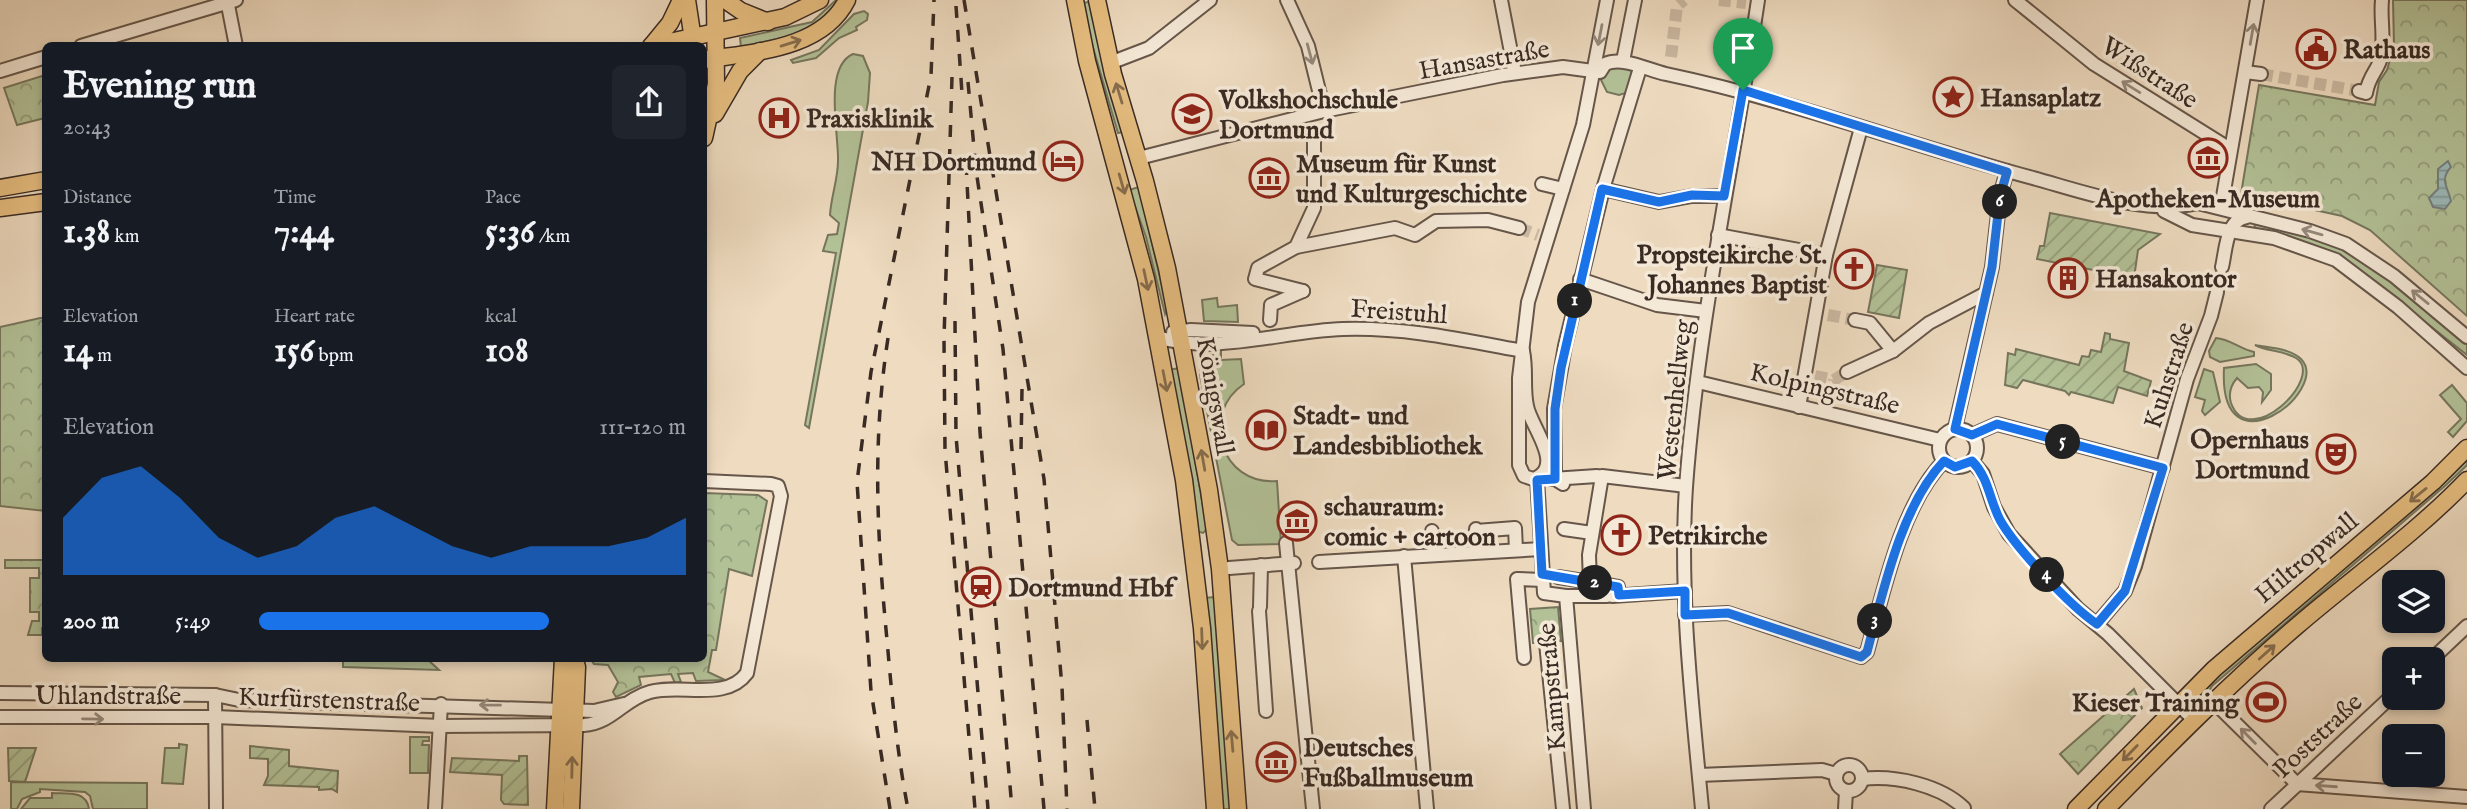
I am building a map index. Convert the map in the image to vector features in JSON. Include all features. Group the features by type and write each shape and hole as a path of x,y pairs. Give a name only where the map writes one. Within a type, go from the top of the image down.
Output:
{"main road":[{"path":"654,42 670,23 681,0"},
{"path":"687,0 693,41 717,32 801,12 820,0"},
{"path":"709,122 710,59 717,32 715,0"},
{"path":"725,0 741,11 768,22"},
{"path":"710,59 790,44 821,30 837,17 847,0"},
{"name":"Königswall","path":"1075,0 1087,61 1135,233 1157,337 1192,533 1215,809"},
{"name":"Königswall","path":"1097,0 1110,63 1139,158 1181,338 1220,569 1238,809"},
{"path":"707,128 740,72 760,51"},
{"path":"1111,145 1139,158"},
{"path":"0,188 42,181"},
{"path":"0,208 42,203"},
{"name":"Hiltropwall","path":"2076,809 2178,705 2295,597 2433,482 2467,448"},
{"name":"Hiltropwall","path":"2106,809 2213,701 2467,480"},
{"path":"555,809 557,726 563,662"},
{"path":"571,809 575,662"}],"street":[{"path":"1110,63 1149,48 1210,0"},
{"path":"1287,0 1308,46 1324,111"},
{"path":"1501,0 1515,73"},
{"path":"1596,484 1524,476 1519,466 1519,377 1528,302 1583,125 1607,0"},
{"path":"1623,61 1636,0"},
{"name":"Westenhellweg","path":"1702,809 1704,775 1690,614 1685,591 1686,486 1706,311 1758,0"},
{"path":"2221,208 2258,0"},
{"path":"2367,93 2369,77 2381,61 2385,29 2382,0"},
{"path":"94,42 230,1 235,42"},
{"name":"Wißstraße","path":"2015,1 2094,64 2230,149"},
{"path":"0,71 42,58"},
{"path":"1593,71 1600,72 1612,61 1623,61 1640,68 1743,90 2007,172 2080,191 2151,206 2178,208 2199,203 2221,208 2237,224 2336,260 2398,307 2467,368"},
{"name":"Hansastraße","path":"1139,158 1324,111 1515,73 1563,67 1593,71"},
{"path":"1559,482 1555,409 1580,279 1602,189 1640,68"},
{"path":"2245,72 2261,74"},
{"path":"1795,406 1822,314 1826,255 1861,128"},
{"path":"1296,247 1314,208 1314,135"},
{"path":"1972,435 1977,451 1972,461 1955,467 1944,461 1940,453 1940,440 1955,429 1986,293 2007,172"},
{"path":"1542,184 1563,189"},
{"path":"1602,189 1659,202 1692,195 1724,196"},
{"path":"2151,206 2192,225 2237,224 2310,231 2356,249 2467,337"},
{"path":"1270,320 1271,305 1303,291 1255,279 1258,268 1296,247 1395,228 1415,235 1436,221 1488,220 1519,228"},
{"path":"2222,267 2237,224"},
{"path":"1718,235 1826,255"},
{"path":"1580,279 1657,306 1706,311"},
{"name":"Kuhstraße","path":"2097,624 2125,591 2187,379 2211,316 2217,292"},
{"path":"1847,372 1893,351 1929,323 1986,293"},
{"path":"1854,320 1870,323 1893,351"},
{"name":"Freistuhl","path":"1157,337 1270,335 1343,329 1397,330 1456,337 1523,351"},
{"path":"1523,351 1527,408 1543,441 1547,459 1545,468 1537,479 1543,577 1583,576"},
{"path":"1803,383 1815,376"},
{"name":"Kolpingstraße","path":"1698,382 1917,432 1940,440"},
{"path":"1827,413 1830,399"},
{"path":"1955,429 1972,435 1997,424 2163,468"},
{"path":"1690,614 1728,613 1861,657 1867,652 1906,525 1930,475 1944,461"},
{"path":"1972,461 1983,474 1994,507 2010,534 2078,609 2097,624 2194,720"},
{"path":"1583,576 1592,533 1596,484 1602,476 1686,486"},
{"name":"Kurfürstenstraße","path":"215,695 239,700 558,708 575,718 604,722 624,704 652,691 723,689 738,684 747,673 781,496 778,486 707,481"},
{"path":"1540,527 1592,533"},
{"path":"1488,552 1484,531 1515,528 1516,551"},
{"path":"1429,531 1432,555"},
{"path":"1286,543 1291,563 1313,809"},
{"path":"1319,562 1541,549"},
{"path":"1404,556 1427,809"},
{"path":"1232,567 1291,563"},
{"path":"1261,565 1259,609 1266,711"},
{"path":"1558,576 1560,572 1583,576 1618,587 1613,596"},
{"name":"Kampstraße","path":"1524,658 1517,579 1543,577 1544,593 1566,596 1584,809"},
{"path":"1566,596 1685,591"},
{"path":"2445,647 2467,626"},
{"name":"Kampstraße","path":"1546,643 1563,809"},
{"name":"Uhlandstraße","path":"0,693 215,695"},
{"path":"215,695 216,809"},
{"path":"2213,701 2297,784 2467,797"},
{"name":"Kurfürstenstraße","path":"441,704 441,726"},
{"name":"Poststraße","path":"2272,809 2382,705"},
{"name":"Uhlandstraße","path":"0,717 215,717"},
{"name":"Kurfürstenstraße","path":"215,717 441,726 557,726 575,718"},
{"path":"435,809 441,726"},
{"path":"1845,765 1853,765 1860,771 1862,779 1856,789 1846,791 1838,786 1836,774 1845,765"},
{"path":"1704,775 1822,770 1836,774"},
{"path":"1862,779 1883,777 1950,794 1964,808"},
{"path":"1845,809 1846,791"}],"green space":[{"path":"839,0 819,21 808,28 783,38 741,47 740,38 812,22"},
{"path":"2393,0 2467,0 2467,316 2370,230 2342,216 2241,194 2259,85 2375,105 2379,82 2387,70 2394,46"},
{"path":"1089,2 1103,64 1123,132 1118,133 1085,20 1081,3"},
{"path":"864,11 868,14 867,20 856,27 857,30 839,38 816,58 793,63 791,60 819,50 854,14"},
{"path":"853,54 863,56 870,73 868,102 809,428 805,425 836,253 823,251 828,235 837,234 839,223 830,215 838,161 835,86 844,61"},
{"path":"1628,66 1632,73 1626,93 1619,95 1607,92 1601,80 1605,68"},
{"path":"42,76 42,119 17,125 4,88"},
{"path":"1139,187 1167,308 1165,314 1146,237 1129,190"},
{"path":"2050,213 2160,234 2138,250 2134,278 2037,259 2040,246 2044,246"},
{"path":"2255,224 2318,239 2373,267 2406,291 2467,344 2467,355 2349,262 2306,243 2254,232"},
{"path":"1877,265 1907,270 1899,318 1868,312"},
{"path":"1217,298 1218,307 1237,305 1238,322 1204,321 1202,300"},
{"path":"42,318 42,511 0,506 0,327"},
{"path":"2105,333 2110,334 2110,339 2129,343 2124,371 2151,381 2147,396 2118,387 2113,403 2071,392 2069,395 2065,391 2023,380 2017,388 2005,385 2008,353 2015,355 2016,349 2079,365 2082,356 2089,357 2091,350 2101,352"},
{"path":"2216,338 2254,352 2254,356 2220,362 2210,357 2209,351"},
{"path":"2255,345 2296,355 2301,359 2306,373 2301,389 2289,404 2272,416 2254,421 2238,417 2227,400 2224,368 2256,364 2271,374 2271,390 2262,402 2263,392 2259,387 2248,388 2237,378 2232,386 2231,403 2240,416 2253,419 2282,406 2301,380 2303,367 2292,356"},
{"path":"1221,351 1221,360 1241,359 1244,384 1230,397 1222,413 1220,429 1223,446 1230,460 1242,472 1258,479 1277,481 1281,544 1238,545 1232,540 1200,375 1202,361"},
{"path":"1179,368 1207,529 1203,533 1196,531 1169,370"},
{"path":"2204,369 2213,372 2220,402 2205,415 2202,411 2205,400 2195,397"},
{"path":"2452,385 2467,403 2467,421 2453,437 2448,432 2461,419 2440,395"},
{"path":"2467,460 2467,465 2446,485 2212,686 2204,700 2199,694 2221,672 2443,484"},
{"path":"707,493 758,495 767,501 752,576 729,569 716,650 712,650 708,672 725,680 696,681 693,673 678,674 681,682 675,683 671,674 639,677 641,685 616,697 613,692 618,682 608,665 593,662 707,662"},
{"path":"5,560 42,560 42,635 28,635 32,621 39,621 39,612 30,612 30,578 39,578 39,568 5,568"},
{"path":"1215,597 1231,809 1220,809 1204,598"},
{"path":"1558,607 1561,641 1533,643 1530,609"},
{"path":"343,662 430,662 439,670 343,667"},
{"path":"2134,689 2142,708 2078,774 2060,754"},
{"path":"410,737 429,737 429,741 423,741 422,745 429,745 428,773 410,773"},
{"path":"179,744 187,745 183,784 162,783 165,748 179,748"},
{"path":"250,746 289,750 289,766 338,771 337,792 332,789 319,790 319,787 264,785 268,776 268,759 250,758"},
{"path":"8,748 36,748 25,782 9,781"},
{"path":"519,756 527,756 528,805 504,804 501,800 502,775 450,772 452,758 519,761"},
{"path":"11,782 147,783 147,809 93,809 90,796 85,792 40,789 40,792 22,799 17,809 11,809"},
{"path":"52,793 80,796 89,809 21,809 30,798 52,798"}],"water":[{"path":"2448,161 2451,167 2447,172 2445,184 2451,201 2445,209 2433,207 2429,198 2438,189 2438,169"}],"tunnel":[{"path":"1671,57 1677,6 1684,0"},
{"path":"1719,0 1746,3"},
{"path":"2261,74 2359,91"},
{"path":"1519,228 1538,235"},
{"path":"2217,292 2222,267"},
{"path":"1828,315 1855,320"},
{"path":"1815,376 1834,380 1847,372"},
{"path":"1830,399 1834,380"}],"railway":[{"path":"890,809 871,691 857,482 871,372 931,76 934,0"},
{"path":"964,0 1044,479 1062,687 1067,809"},
{"path":"956,6 962,93"},
{"path":"952,77 944,339 945,450 975,809"},
{"path":"968,82 976,170 1003,349 1044,809"},
{"path":"966,163 980,432 1012,809"},
{"path":"955,321 956,436 988,809"},
{"path":"888,338 878,452 879,526 893,704 908,809"},
{"path":"1021,449 1022,389"},
{"path":"1087,720 1095,809"}],"place":[{"name":"Rathaus","path":"2316,49"},
{"name":"Hansaplatz","path":"1953,97"},
{"name":"Volkshochschule Dortmund","path":"1192,114"},
{"name":"Praxisklinik","path":"779,118"},
{"name":"Apotheken-Museum","path":"2208,158"},
{"name":"NH Dortmund","path":"1063,161"},
{"name":"Museum für Kunst und Kulturgeschichte","path":"1269,178"},
{"name":"Propsteikirche St. Johannes Baptist","path":"1854,269"},
{"name":"Hansakontor","path":"2068,278"},
{"name":"Stadt- und Landesbibliothek","path":"1266,430"},
{"name":"Opernhaus Dortmund","path":"2336,454"},
{"name":"schauraum: comic + cartoon","path":"1297,521"},
{"name":"Petrikirche","path":"1621,535"},
{"name":"Dortmund Hbf","path":"981,587"},
{"name":"Kieser Training","path":"2266,702"},
{"name":"Deutsches Fußballmuseum","path":"1276,762"}],"route":[{"path":"1743,90 2007,172 2000,196 1992,267 1955,429 1961,428 1972,435 1997,424 2163,468 2135,566 2125,591 2097,624 2078,609 2010,534 1998,517 1983,474 1972,461 1967,465 1955,467 1944,461 1930,475 1906,525 1888,576 1867,652 1861,657 1728,613 1685,615 1685,591 1619,595 1618,587 1542,574 1537,480 1555,479 1555,409 1561,368 1602,189 1659,202 1692,195 1724,196 1743,90"}]}
